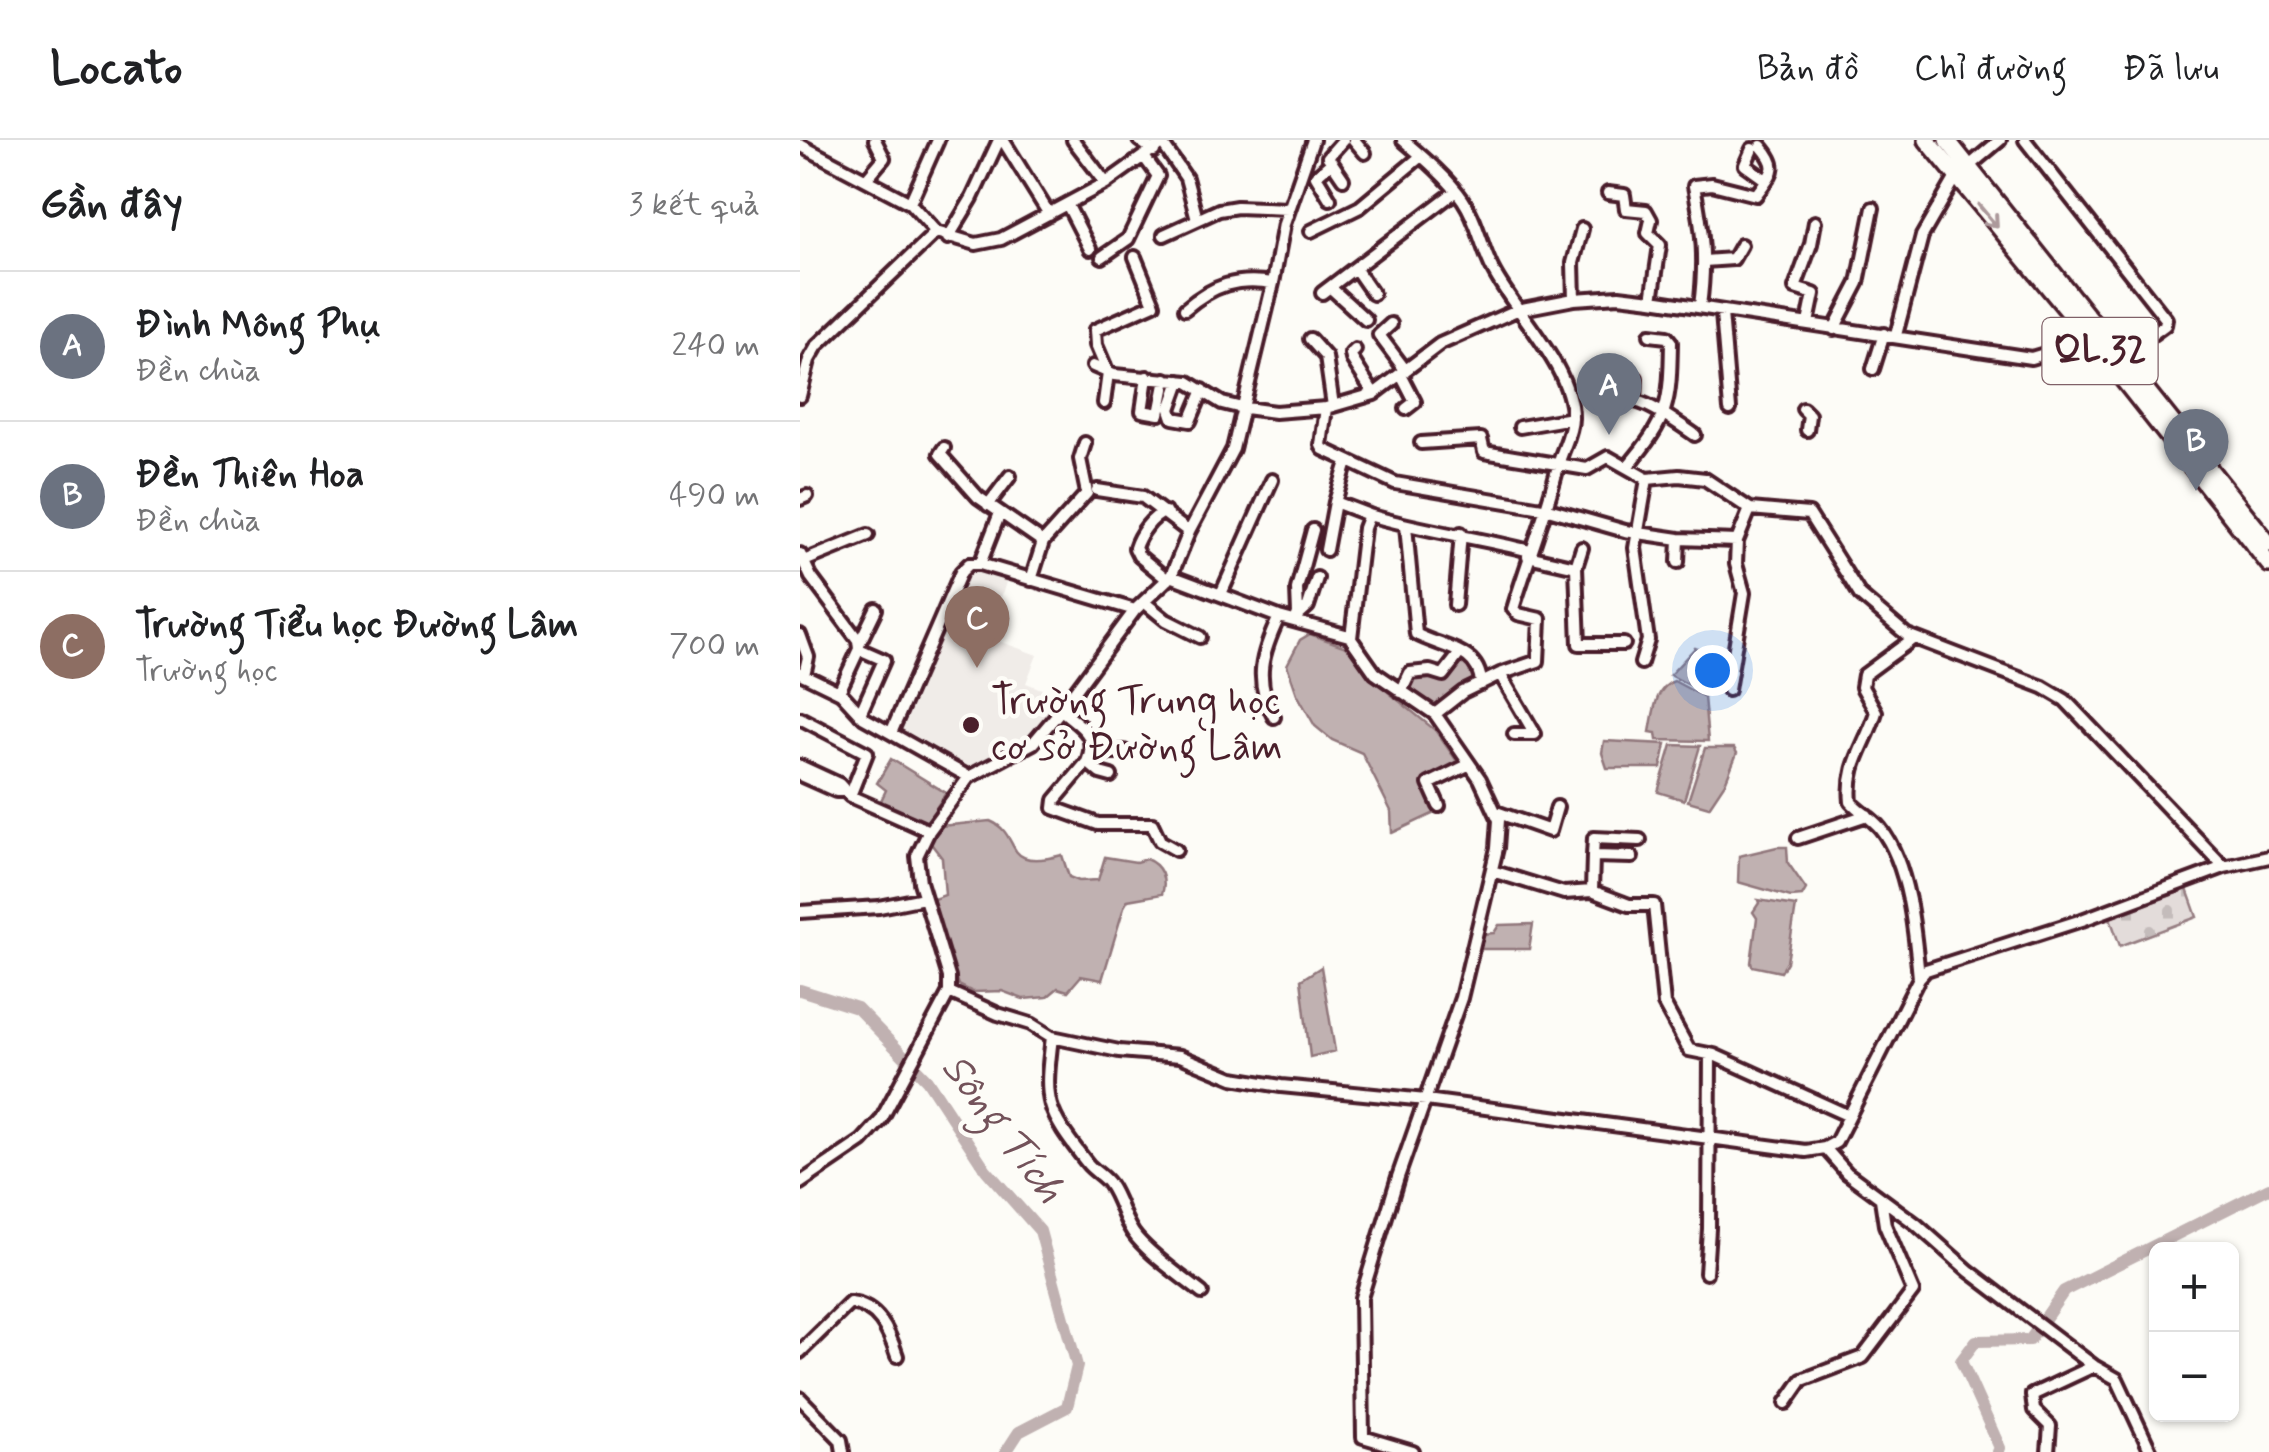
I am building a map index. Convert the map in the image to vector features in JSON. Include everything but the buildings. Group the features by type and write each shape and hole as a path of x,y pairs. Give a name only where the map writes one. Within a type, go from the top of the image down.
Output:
{"highway":[{"name":"QL.32","path":"1927,140 1962,171 2121,357 2269,544"},
{"name":"QL.32","path":"1947,140 1962,171 2269,564"}],"street":[{"path":"868,178 884,158 876,140"},
{"path":"910,204 938,140"},
{"path":"1001,140 1049,214"},
{"path":"948,238 1001,140"},
{"path":"1073,140 1106,183"},
{"path":"1138,140 1157,148 1186,178 1197,220"},
{"path":"800,1184 862,1140 880,1120 949,992 949,978 924,898 917,856 928,831 969,776 1033,742 1139,606 1170,578 1189,532 1233,449 1288,209 1314,140"},
{"path":"1343,140 1328,157 1343,180"},
{"path":"1354,140 1365,154"},
{"path":"1403,140 1456,191 1472,215 1489,263 1556,368 1572,418 1548,510 1529,554 1514,609 1518,614 1540,619 1538,662 1463,692 1436,714"},
{"path":"1873,369 1905,309 1917,246 1962,171 2000,140"},
{"path":"2024,140 2166,319 2165,325 2121,357"},
{"path":"800,145 868,178 910,204 936,232 976,244 990,243 1049,214 1106,183 1157,148"},
{"path":"1102,257 1128,239 1158,176 1157,148"},
{"path":"1700,306 1703,222 1694,186 1712,184 1755,195 1774,174 1774,162 1757,148 1744,165 1766,180"},
{"path":"1311,231 1360,206 1420,157"},
{"path":"1330,199 1316,176 1332,163"},
{"path":"1322,293 1456,191"},
{"path":"1608,193 1624,195 1626,209 1646,211 1649,215 1648,232 1660,245 1652,300"},
{"path":"1067,204 1090,249"},
{"path":"1164,236 1236,207 1288,209"},
{"path":"1834,329 1858,283 1872,208"},
{"path":"1808,323 1814,294 1794,290 1812,244 1815,222"},
{"path":"1574,299 1572,262 1582,229"},
{"path":"800,396 803,377 817,346 936,232"},
{"path":"1704,261 1734,259 1742,244"},
{"path":"1104,403 1108,372 1096,345 1095,330 1154,304 1135,257"},
{"path":"1355,268 1373,294"},
{"path":"1185,309 1224,283 1273,283"},
{"path":"1333,284 1333,290 1366,320"},
{"path":"1093,366 1108,372 1180,381 1222,403 1275,412 1330,407 1374,394 1440,344 1516,310 1574,299 1619,296 1700,306 2031,358 2051,352 2084,330"},
{"path":"1722,312 1730,409"},
{"path":"1391,324 1379,335 1404,373 1415,402 1406,409"},
{"path":"1628,468 1662,416 1671,383 1671,342 1650,335"},
{"path":"1310,339 1326,358 1330,407 1320,445 1348,462 1395,483 1548,510 1589,523 1679,539 1737,540"},
{"path":"1355,350 1352,360 1374,394"},
{"path":"1611,373 1636,378 1635,401 1648,404 1695,436"},
{"path":"1147,376 1142,411 1160,414 1166,379"},
{"path":"1180,381 1170,409 1173,418 1190,421 1203,390"},
{"path":"1803,408 1809,415 1807,430"},
{"path":"1520,427 1572,418"},
{"path":"1421,444 1478,438 1484,442 1486,452 1590,469 1606,456 1647,479 1705,479 1750,508 1810,514 1860,595 1914,638 2043,686 2066,700 2224,867"},
{"path":"1031,580 1043,542 1087,493 1080,459 1085,443"},
{"path":"944,448 940,454 988,506 1043,542"},
{"path":"1326,550 1348,462"},
{"path":"988,506 1010,476"},
{"path":"1641,663 1648,640 1636,559 1647,479"},
{"path":"1220,594 1272,480"},
{"path":"1097,490 1143,496 1189,532"},
{"path":"1335,502 1406,526 1461,534 1576,567"},
{"path":"1728,690 1744,593 1736,564 1737,540 1750,508"},
{"path":"1165,512 1146,528 1135,548 1139,556 1170,578 1279,617 1296,616 1352,638 1375,673 1436,714 1480,779 1500,829 1461,998 1398,1177 1362,1298 1364,1452"},
{"path":"980,564 1000,513"},
{"path":"1352,638 1364,528 1369,515"},
{"path":"1406,526 1416,634 1460,652 1477,666 1481,684"},
{"path":"1296,616 1298,589 1313,530"},
{"path":"1454,605 1461,534"},
{"path":"860,714 884,660 859,647 802,557 868,535"},
{"path":"1678,562 1679,539"},
{"path":"1580,658 1576,567 1582,548"},
{"path":"892,732 961,572 969,564 1139,606 1200,636"},
{"path":"1296,616 1308,606 1316,578"},
{"path":"839,692 876,609"},
{"path":"1274,716 1263,691 1260,668 1262,653 1279,617"},
{"path":"800,635 808,657 802,674 839,692 860,714 969,776"},
{"path":"1914,638 1862,678 1862,687 1876,712 1857,753 1850,784 1851,802 1888,840 1905,886 1915,931 1919,978"},
{"path":"1579,644 1624,644"},
{"path":"1401,692 1410,673 1444,674 1460,652"},
{"path":"1500,674 1535,734 1514,734"},
{"path":"1061,710 1083,728 1093,746 1111,754 1124,751"},
{"path":"800,718 867,753 847,794"},
{"path":"1093,746 1087,762 1055,800 1054,808 1098,824 1152,824 1160,841 1176,850"},
{"path":"1087,762 1111,776"},
{"path":"1439,806 1429,784 1468,764"},
{"path":"800,766 839,784 847,794"},
{"path":"800,775 928,831"},
{"path":"1496,812 1550,831 1556,807"},
{"path":"1798,838 1867,815"},
{"path":"1592,891 1594,838 1640,840"},
{"path":"1593,856 1632,857"},
{"path":"949,992 1031,1024 1052,1037 1119,1051 1180,1056 1233,1078 1806,1151 1836,1142 1919,978 1934,966 2082,920 2224,867 2269,857"},
{"path":"1492,871 1564,893 1592,891 1629,905 1654,906 1664,1004 1689,1050 1710,1054 1850,1116"},
{"path":"800,912 878,907 924,898"},
{"path":"1052,1037 1046,1084 1055,1118 1096,1174 1110,1185 1122,1216 1138,1240 1202,1294"},
{"path":"1706,1272 1710,1230 1710,1054"},
{"path":"1825,1148 1847,1174 1916,1224 1968,1271 2117,1379 2151,1452"},
{"path":"1786,1403 1802,1380 1863,1357 1913,1291 1884,1225 1881,1199"},
{"path":"800,1352 850,1304 856,1304 873,1310 891,1336 897,1356"},
{"path":"2048,1452 2050,1426 2034,1410 2032,1395 2094,1366"},
{"path":"800,1398 841,1440 843,1452"},
{"path":"1363,1437 1413,1452"}],"shaded area":[{"path":"970,566 1008,576 1000,601 1005,603 993,639 1037,655 1026,683 1065,698 1030,740 966,771 896,727 963,573"},
{"path":"1310,634 1349,648 1367,675 1435,730 1459,764 1424,783 1437,812 1392,833 1391,811 1362,753 1332,740 1315,726 1297,694 1287,665 1300,640"},
{"path":"1695,648 1721,657 1706,694 1670,675"},
{"path":"1459,657 1473,666 1470,684 1434,712 1404,691 1413,672 1445,677"},
{"path":"1674,681 1704,697 1708,741 1657,740 1656,733 1650,732 1659,695"},
{"path":"1604,741 1666,744 1661,768 1607,768 1602,753"},
{"path":"1672,745 1700,746 1684,800 1658,792"},
{"path":"1705,748 1734,748 1737,753 1725,783 1709,807 1688,801"},
{"path":"891,759 946,793 924,826 879,805 886,790 877,783"},
{"path":"990,821 1000,827 1020,855 1042,859 1062,855 1069,877 1079,881 1098,880 1105,857 1136,862 1146,859 1162,873 1162,894 1128,900 1124,907 1102,980 1081,976 1068,991 1058,988 1047,997 1023,999 1002,991 973,992 959,985 931,900 945,895 942,858 929,841 941,826"},
{"path":"1787,847 1788,863 1806,889 1802,896 1791,897 1738,882 1739,856"},
{"path":"1758,900 1796,906 1787,962 1781,972 1751,963 1757,918 1753,912"},
{"path":"1533,924 1529,949 1481,949 1482,934 1494,933 1499,925"},
{"path":"1321,967 1335,1051 1310,1057 1301,980"}],"green space":[{"path":"2187,889 2197,917 2120,946 2110,918"}],"waterway":[{"name":"Sông Tích","path":"800,990 857,1008 927,1080 986,1170 1040,1231 1077,1366 1067,1407 1019,1432 1006,1452"},
{"name":"Sông Tích","path":"1998,1452 2000,1448 1961,1361 1976,1341 2030,1340 2064,1291 2269,1188"}],"place":[{"name":"Đình Mông Phụ","path":"1609,435"},
{"name":"Đền Thiên Hoa","path":"2196,491"},
{"name":"Trường Tiểu học Đường Lâm","path":"977,668"},
{"name":"Trường Trung học cơ sở Đường Lâm","path":"971,725"}]}
